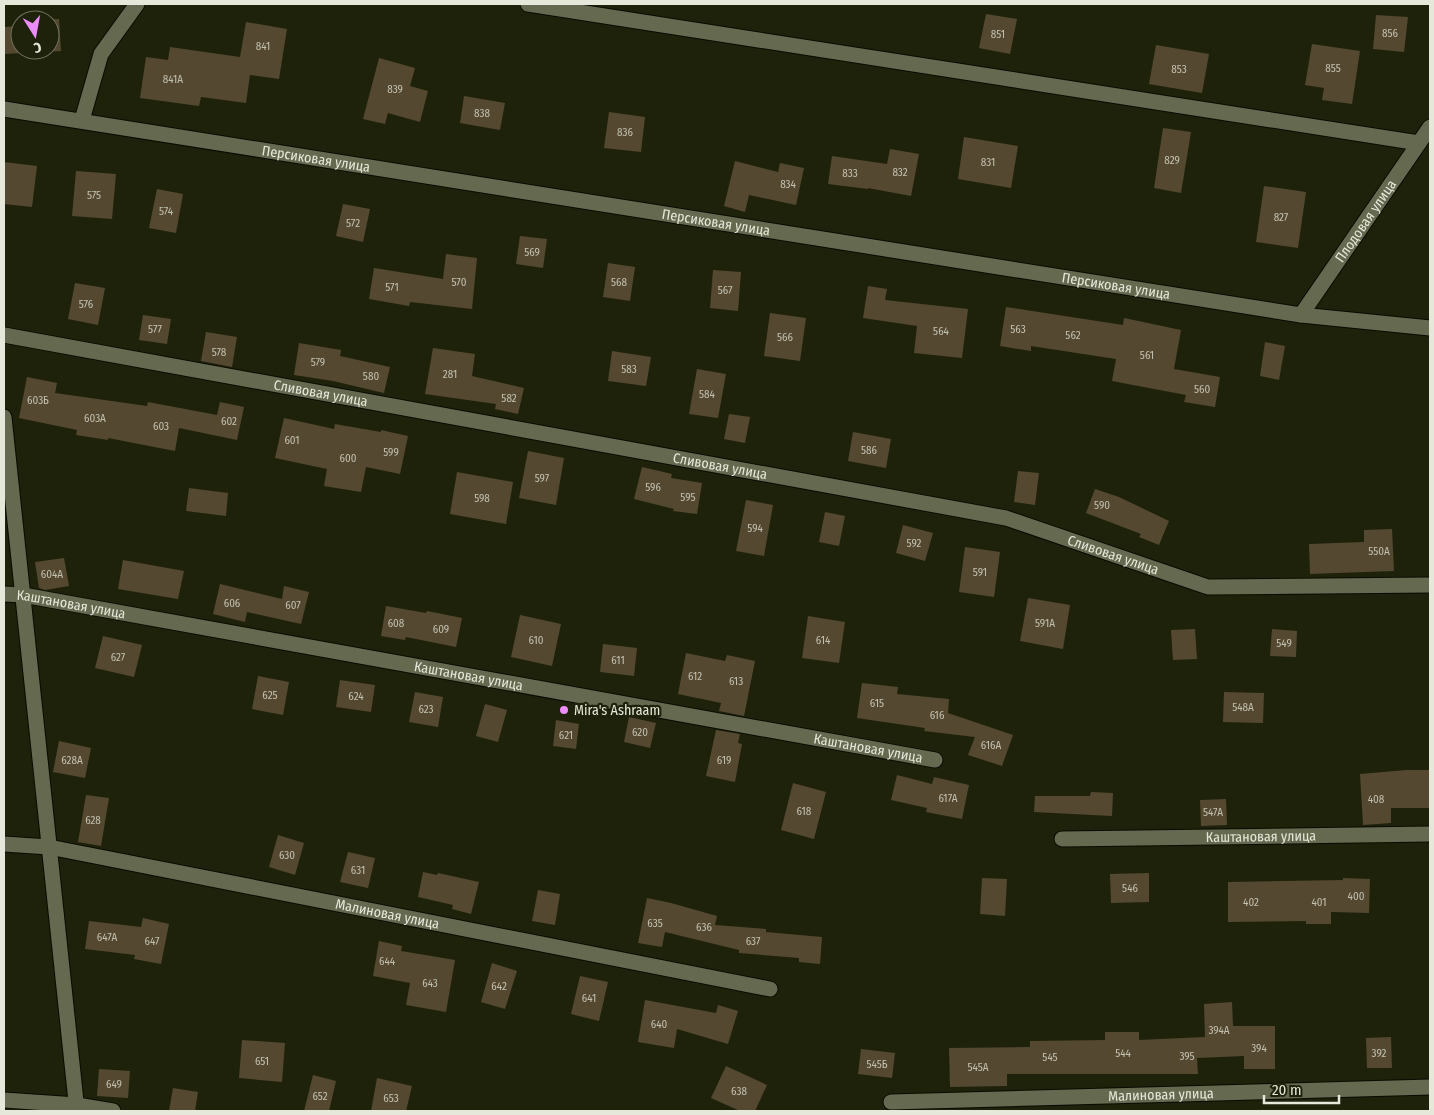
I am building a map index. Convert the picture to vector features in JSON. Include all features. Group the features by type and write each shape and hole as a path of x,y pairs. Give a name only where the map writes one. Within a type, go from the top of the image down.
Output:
{"street":[{"path":"82,120 101,54 137,4"},
{"path":"528,4 1419,143"},
{"name":"Персиковая улица","path":"4,109 1300,315 1430,328"},
{"name":"Плодовая улица","path":"1300,315 1430,127"},
{"name":"Сливовая улица","path":"4,335 1006,518 1208,586 1430,585"},
{"path":"4,417 77,1108"},
{"name":"Каштановая улица","path":"4,594 23,595 935,760"},
{"name":"Каштановая улица","path":"1062,838 1430,834"},
{"name":"Малиновая улица","path":"4,844 49,847 770,988"},
{"name":"Малиновая улица","path":"891,1102 1430,1087"},
{"path":"4,1100 113,1111"}],"building":[{"path":"986,14 1017,19 1010,54 979,48"},
{"path":"1376,15 1408,17 1404,52 1373,49"},
{"path":"246,22 287,29 279,79 250,75 246,103 201,97 199,106 140,98 146,57 168,60 170,47 240,57"},
{"path":"4,27 10,27 10,54 4,54"},
{"path":"1312,44 1360,51 1352,104 1322,100 1324,88 1305,85"},
{"path":"1156,45 1209,54 1202,93 1149,84"},
{"path":"379,58 415,68 410,86 428,91 420,122 388,113 385,124 363,119"},
{"path":"464,96 505,103 500,130 460,123"},
{"path":"609,112 645,117 641,152 604,148"},
{"path":"1163,128 1191,132 1181,193 1154,188"},
{"path":"964,137 1018,146 1011,188 958,179"},
{"path":"890,149 919,154 911,196 868,188 828,184 832,156 887,164"},
{"path":"735,161 778,172 780,163 804,168 796,205 749,195 745,212 724,206"},
{"path":"4,162 37,166 32,207 4,204"},
{"path":"76,171 116,174 112,219 72,216"},
{"path":"1264,186 1306,192 1298,248 1256,242"},
{"path":"157,189 183,194 176,233 149,228"},
{"path":"343,204 370,209 363,242 336,236"},
{"path":"520,236 547,239 543,268 516,264"},
{"path":"446,254 477,258 472,309 410,302 409,306 369,299 374,268 443,279"},
{"path":"608,263 635,267 630,301 603,297"},
{"path":"713,270 741,272 738,311 710,308"},
{"path":"75,283 105,288 98,325 68,319"},
{"path":"868,286 887,289 885,300 968,309 962,358 914,353 917,326 863,318"},
{"path":"1006,307 1123,325 1124,318 1181,330 1174,369 1220,377 1215,407 1184,402 1186,395 1112,381 1116,359 1031,346 1031,351 1000,346"},
{"path":"770,313 806,318 800,361 764,356"},
{"path":"143,315 171,319 167,344 139,340"},
{"path":"206,332 237,337 232,367 201,361"},
{"path":"1265,342 1285,346 1279,380 1260,376"},
{"path":"299,343 341,350 340,356 390,367 384,393 333,381 294,375"},
{"path":"433,348 475,354 472,376 524,388 518,414 495,409 496,404 425,394"},
{"path":"612,351 651,357 646,386 608,381"},
{"path":"697,369 726,374 718,418 689,414"},
{"path":"27,377 57,383 55,393 147,406 148,402 217,415 220,402 244,407 237,440 179,428 175,451 108,438 108,440 76,435 77,430 19,418"},
{"path":"729,414 750,417 745,443 724,439"},
{"path":"284,418 334,429 335,424 381,432 381,430 408,436 400,474 366,467 361,492 324,486 327,469 275,458"},
{"path":"853,432 891,439 886,468 848,461"},
{"path":"528,451 564,458 556,505 519,498"},
{"path":"642,467 672,474 671,478 702,483 697,514 673,511 674,509 634,499"},
{"path":"1018,471 1039,473 1035,505 1014,502"},
{"path":"457,472 513,482 506,524 450,514"},
{"path":"189,488 228,493 226,516 186,511"},
{"path":"1095,489 1119,497 1169,521 1159,545 1139,537 1141,534 1086,513"},
{"path":"746,500 773,505 764,556 736,551"},
{"path":"825,512 845,516 839,546 819,542"},
{"path":"903,525 933,533 925,561 896,553"},
{"path":"1392,529 1394,571 1310,574 1309,544 1364,542 1364,530"},
{"path":"965,547 1000,552 994,597 959,592"},
{"path":"64,558 69,586 45,590 39,588 35,562"},
{"path":"123,560 184,571 178,599 118,589"},
{"path":"220,584 282,599 284,586 309,592 301,624 247,612 245,622 213,614"},
{"path":"1028,598 1070,605 1063,649 1020,641"},
{"path":"386,606 462,618 456,647 406,637 405,640 381,636"},
{"path":"520,615 561,624 552,666 511,657"},
{"path":"808,616 845,622 839,663 802,658"},
{"path":"1195,629 1197,659 1173,660 1171,630"},
{"path":"1272,629 1297,631 1296,657 1270,656"},
{"path":"103,636 142,645 134,677 95,668"},
{"path":"603,644 637,648 634,676 600,672"},
{"path":"686,653 725,661 727,655 755,661 744,716 719,711 721,703 678,694"},
{"path":"258,676 289,682 283,715 252,709"},
{"path":"340,680 375,685 371,712 336,707"},
{"path":"862,683 898,687 897,694 949,699 948,713 1013,735 1002,766 968,755 975,737 924,731 925,728 857,718"},
{"path":"415,692 443,697 438,727 409,722"},
{"path":"1224,692 1264,693 1263,723 1223,722"},
{"path":"485,704 507,710 498,742 476,736"},
{"path":"629,717 656,723 650,748 624,742"},
{"path":"556,720 579,724 576,749 553,746"},
{"path":"716,730 740,734 738,743 742,744 735,782 706,776"},
{"path":"59,741 91,748 85,778 53,772"},
{"path":"1430,770 1430,808 1391,808 1391,823 1363,825 1360,774"},
{"path":"897,775 932,784 934,777 969,785 962,819 926,812 927,808 891,800"},
{"path":"793,783 826,792 814,839 781,830"},
{"path":"1091,792 1113,793 1112,816 1034,812 1035,796 1090,796"},
{"path":"86,795 109,798 101,846 78,842"},
{"path":"1226,799 1227,825 1201,826 1200,800"},
{"path":"278,835 304,843 295,875 269,867"},
{"path":"348,852 375,858 368,888 340,882"},
{"path":"423,872 437,875 438,873 479,882 471,914 452,909 453,905 418,897"},
{"path":"1149,873 1149,902 1111,903 1110,874"},
{"path":"982,878 1007,879 1005,916 980,914"},
{"path":"1343,878 1370,879 1369,913 1331,912 1331,924 1306,924 1306,921 1228,922 1228,882 1343,880"},
{"path":"538,890 560,894 555,925 532,921"},
{"path":"647,898 717,916 715,925 766,929 766,932 822,937 820,964 799,962 799,958 739,953 739,950 665,932 662,947 638,943"},
{"path":"143,918 169,924 161,964 134,959 135,955 85,949 89,921 141,927"},
{"path":"379,941 402,946 401,951 455,960 446,1012 406,1005 410,983 373,976"},
{"path":"492,963 517,971 505,1009 481,1002"},
{"path":"580,976 608,982 599,1021 571,1014"},
{"path":"645,1000 716,1013 718,1005 738,1011 728,1044 677,1029 674,1048 638,1042"},
{"path":"1232,1002 1233,1026 1275,1026 1275,1069 1244,1069 1244,1056 1197,1058 1198,1074 1007,1074 1007,1086 950,1087 949,1048 1030,1047 1030,1041 1105,1040 1105,1032 1139,1032 1139,1040 1205,1037 1204,1004"},
{"path":"1391,1037 1392,1068 1367,1068 1366,1038"},
{"path":"242,1040 285,1043 282,1082 239,1078"},
{"path":"861,1049 895,1053 892,1078 858,1074"},
{"path":"726,1066 767,1085 755,1111 740,1111 711,1098"},
{"path":"99,1069 130,1071 128,1098 97,1096"},
{"path":"313,1075 336,1081 329,1111 304,1111"},
{"path":"377,1078 412,1086 406,1111 371,1111"},
{"path":"173,1088 198,1092 195,1111 169,1111"}],"place":[{"name":"Mira's Ashraam","path":"564,710"}]}
